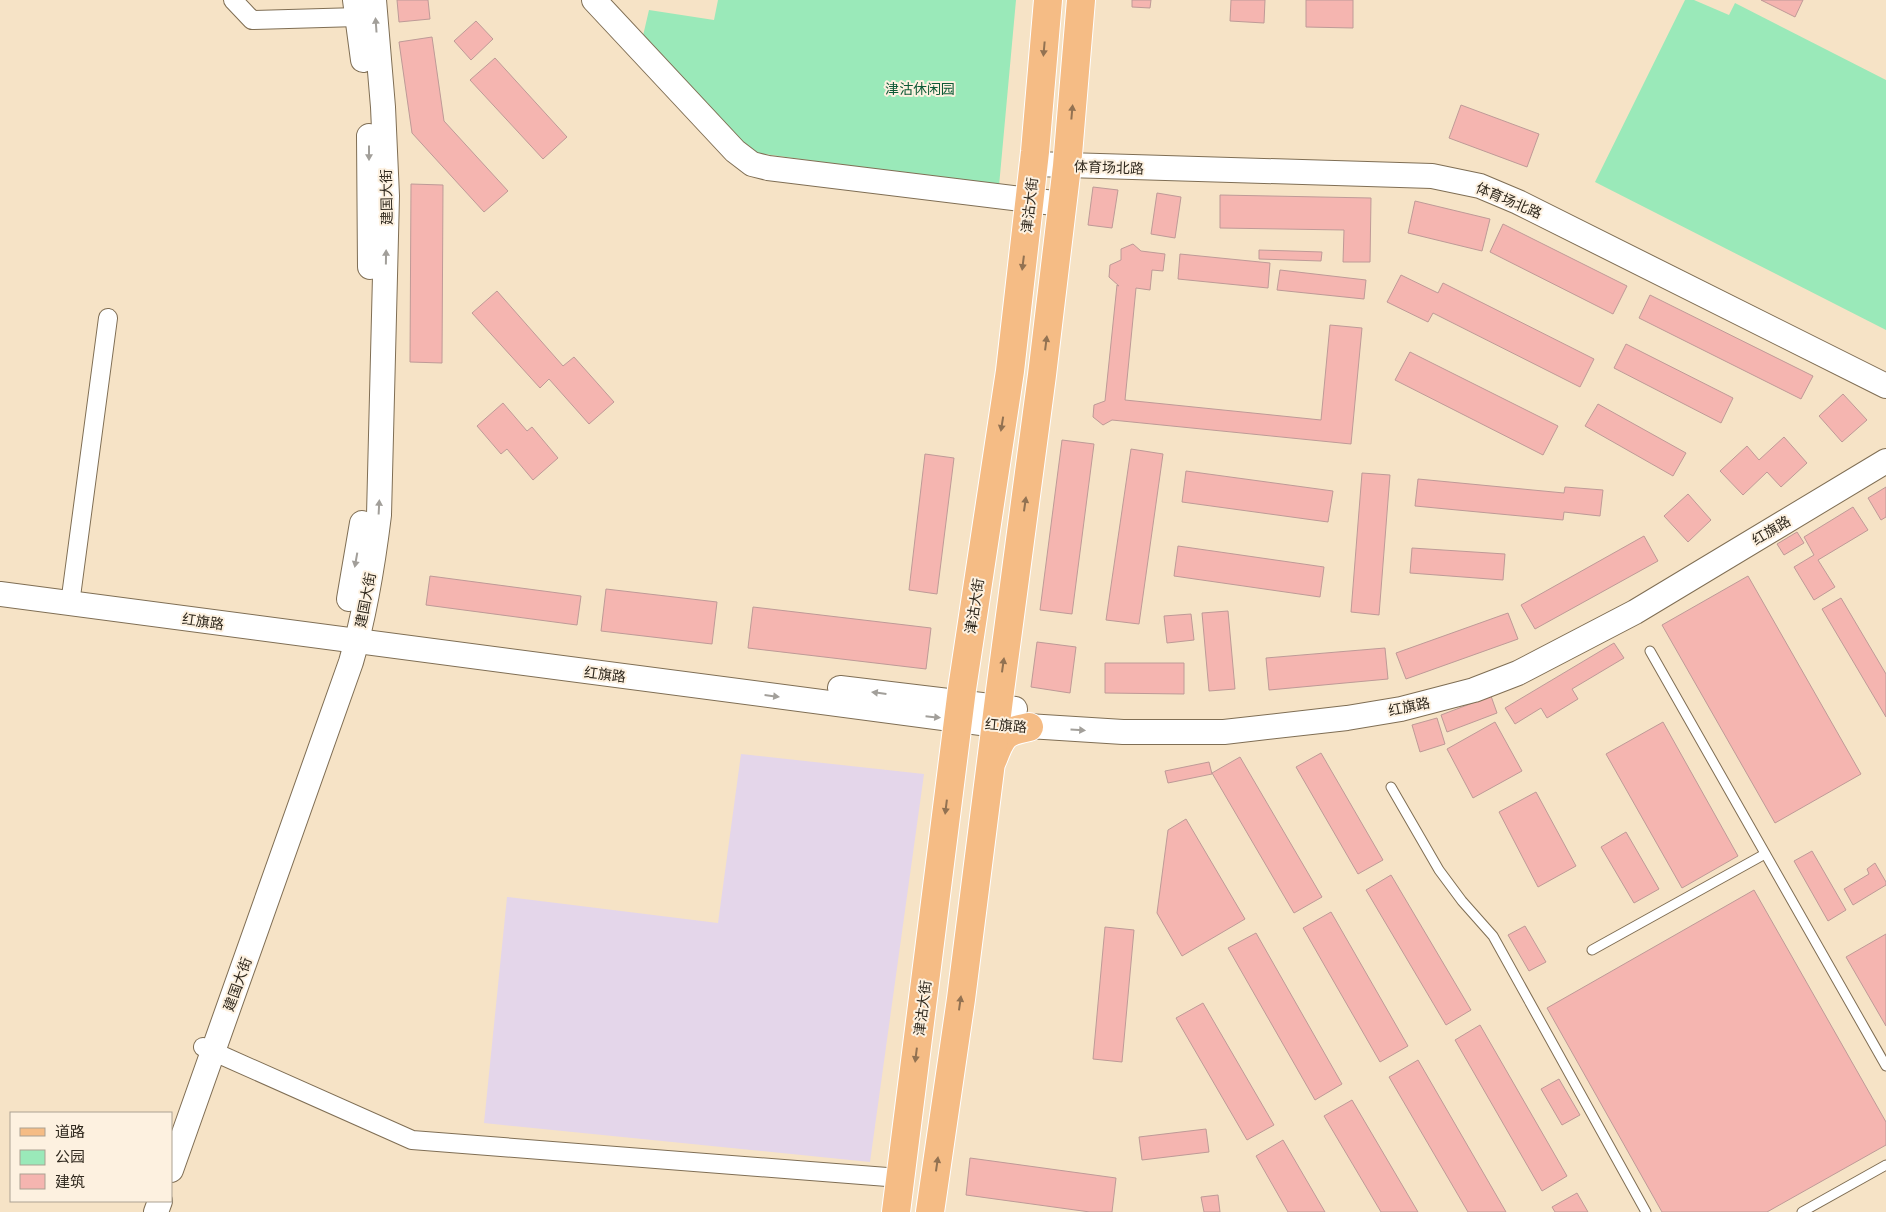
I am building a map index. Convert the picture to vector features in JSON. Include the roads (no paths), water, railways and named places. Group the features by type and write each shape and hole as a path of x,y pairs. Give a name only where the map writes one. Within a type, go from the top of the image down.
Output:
{"main road":[{"name":"建国大街","path":"172,1167 279,833 334,670 350,634 373,562 379,515 383,415 387,196 383,107 374,0"},
{"path":"594,0 734,151 752,164 768,168 1062,204"},
{"name":"津沽大街","path":"930,1212 961,999 990,765 982,715 1010,371 1030,201 1048,0"},
{"name":"津沽大街","path":"896,1212 952,759 982,715 1042,375 1068,159 1081,0"},
{"name":"建国大街","path":"350,634 362,526 371,328 369,131 364,63 356,8"},
{"name":"体育场北路","path":"1034,158 1426,165 1474,174 1529,195 1886,376"},
{"name":"体育场北路","path":"1068,159 1432,176 1480,186 1518,202 1886,386"},
{"name":"红旗路","path":"1030,719 1176,718 1256,715 1396,695 1470,675 1526,654 1630,600 1886,447"},
{"name":"红旗路","path":"71,599 350,634 382,632 982,715 1132,732 1224,732 1328,721 1401,709 1474,690 1518,673 1635,612 1886,460"},
{"path":"0,584 71,599"},
{"path":"0,594 71,599"},
{"path":"990,765 1005,736 1030,719"},
{"name":"建国大街","path":"172,1136 208,1050"}],"street":[{"path":"233,0 252,20 356,8"},
{"path":"71,599 108,318"},
{"path":"208,1050 412,1140 900,1178"}],"lane":[{"path":"1650,651 1886,1066"},
{"path":"1391,787 1439,870 1492,936 1646,1212"},
{"path":"1592,950 1765,854"},
{"path":"1802,1212 1886,1165"}],"park label":[{"name":"津沽休闲园","path":"920,88"}]}
